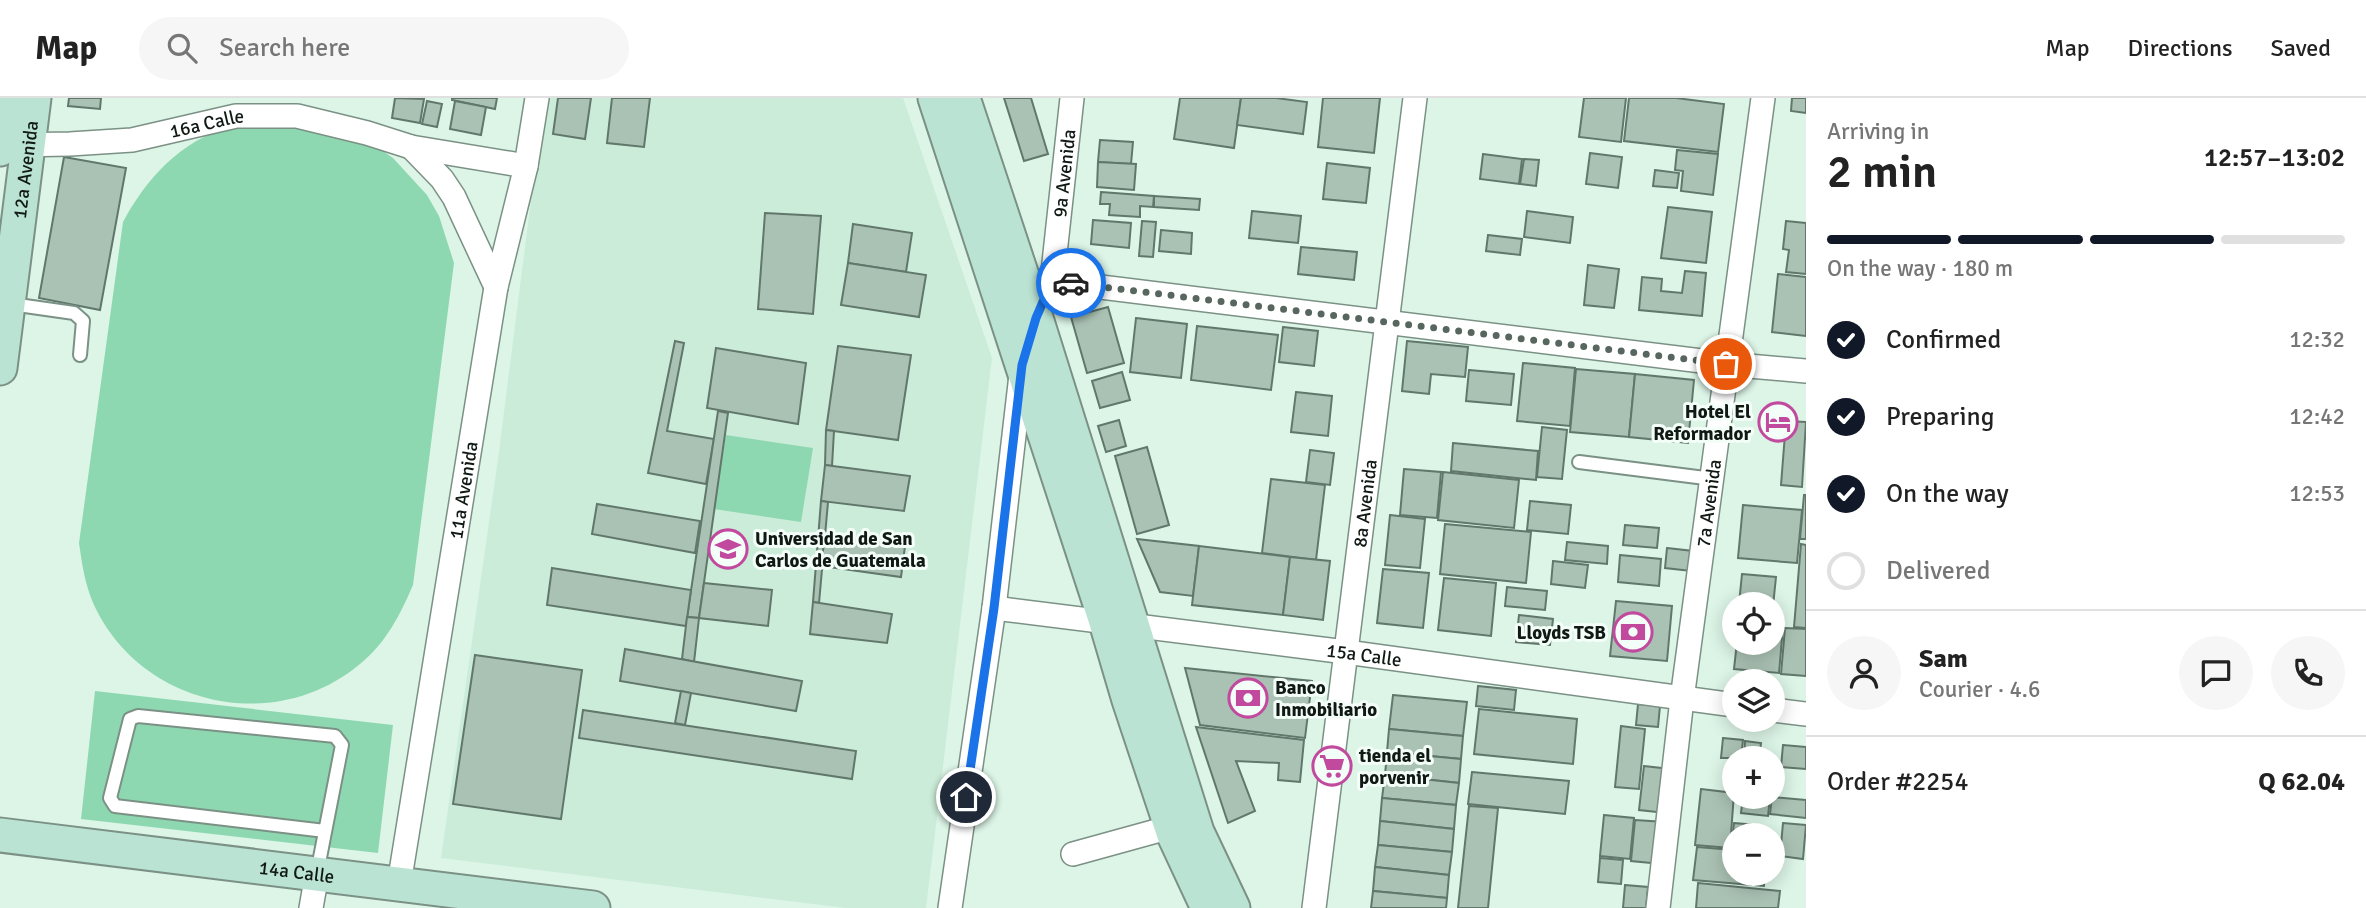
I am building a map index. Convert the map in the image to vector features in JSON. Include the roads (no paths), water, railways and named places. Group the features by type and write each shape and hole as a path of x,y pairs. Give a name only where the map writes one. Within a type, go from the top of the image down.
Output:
{"main road":[{"name":"12a Avenida","path":"0,368 8,306 6,98"},
{"name":"12a Avenida","path":"7,145 34,98"},
{"path":"935,98 1022,365 1197,832 1222,907"},
{"path":"963,98 1036,318 1119,624 1129,700 1171,827 1222,907"},
{"name":"14a Calle","path":"0,835 593,908"}],"street":[{"name":"11a Avenida","path":"399,884 496,286 526,166 537,98"},
{"name":"9a Avenida","path":"950,908 994,608 1022,365 1036,318 1052,281 1072,98"},
{"name":"8a Avenida","path":"1314,908 1415,98"},
{"name":"7a Avenida","path":"1658,908 1682,699 1763,98"},
{"name":"16a Calle","path":"7,145 132,140 236,116 296,116 411,147 526,166"},
{"name":"16a Calle","path":"411,147 442,179 454,197 496,286"},
{"path":"1052,281 1726,364 1806,371"},
{"name":"15a Calle","path":"994,608 1346,652 1722,704"},
{"path":"1785,711 1806,714"},
{"path":"1073,854 1171,827"},
{"path":"311,908 317,874"}],"lane":[{"path":"8,306 74,313 83,321 80,355"},
{"path":"1580,463 1713,479"},
{"path":"317,874 342,745 335,736 138,716 130,719 110,798 115,806 325,831"}],"place":[{"name":"Hotel El Reformador","path":"1778,422"},
{"name":"Universidad de San Carlos de Guatemala","path":"728,549"},
{"name":"Lloyds TSB","path":"1633,632"},
{"name":"Banco Inmobiliario","path":"1248,698"},
{"name":"tienda el porvenir","path":"1332,766"}]}
